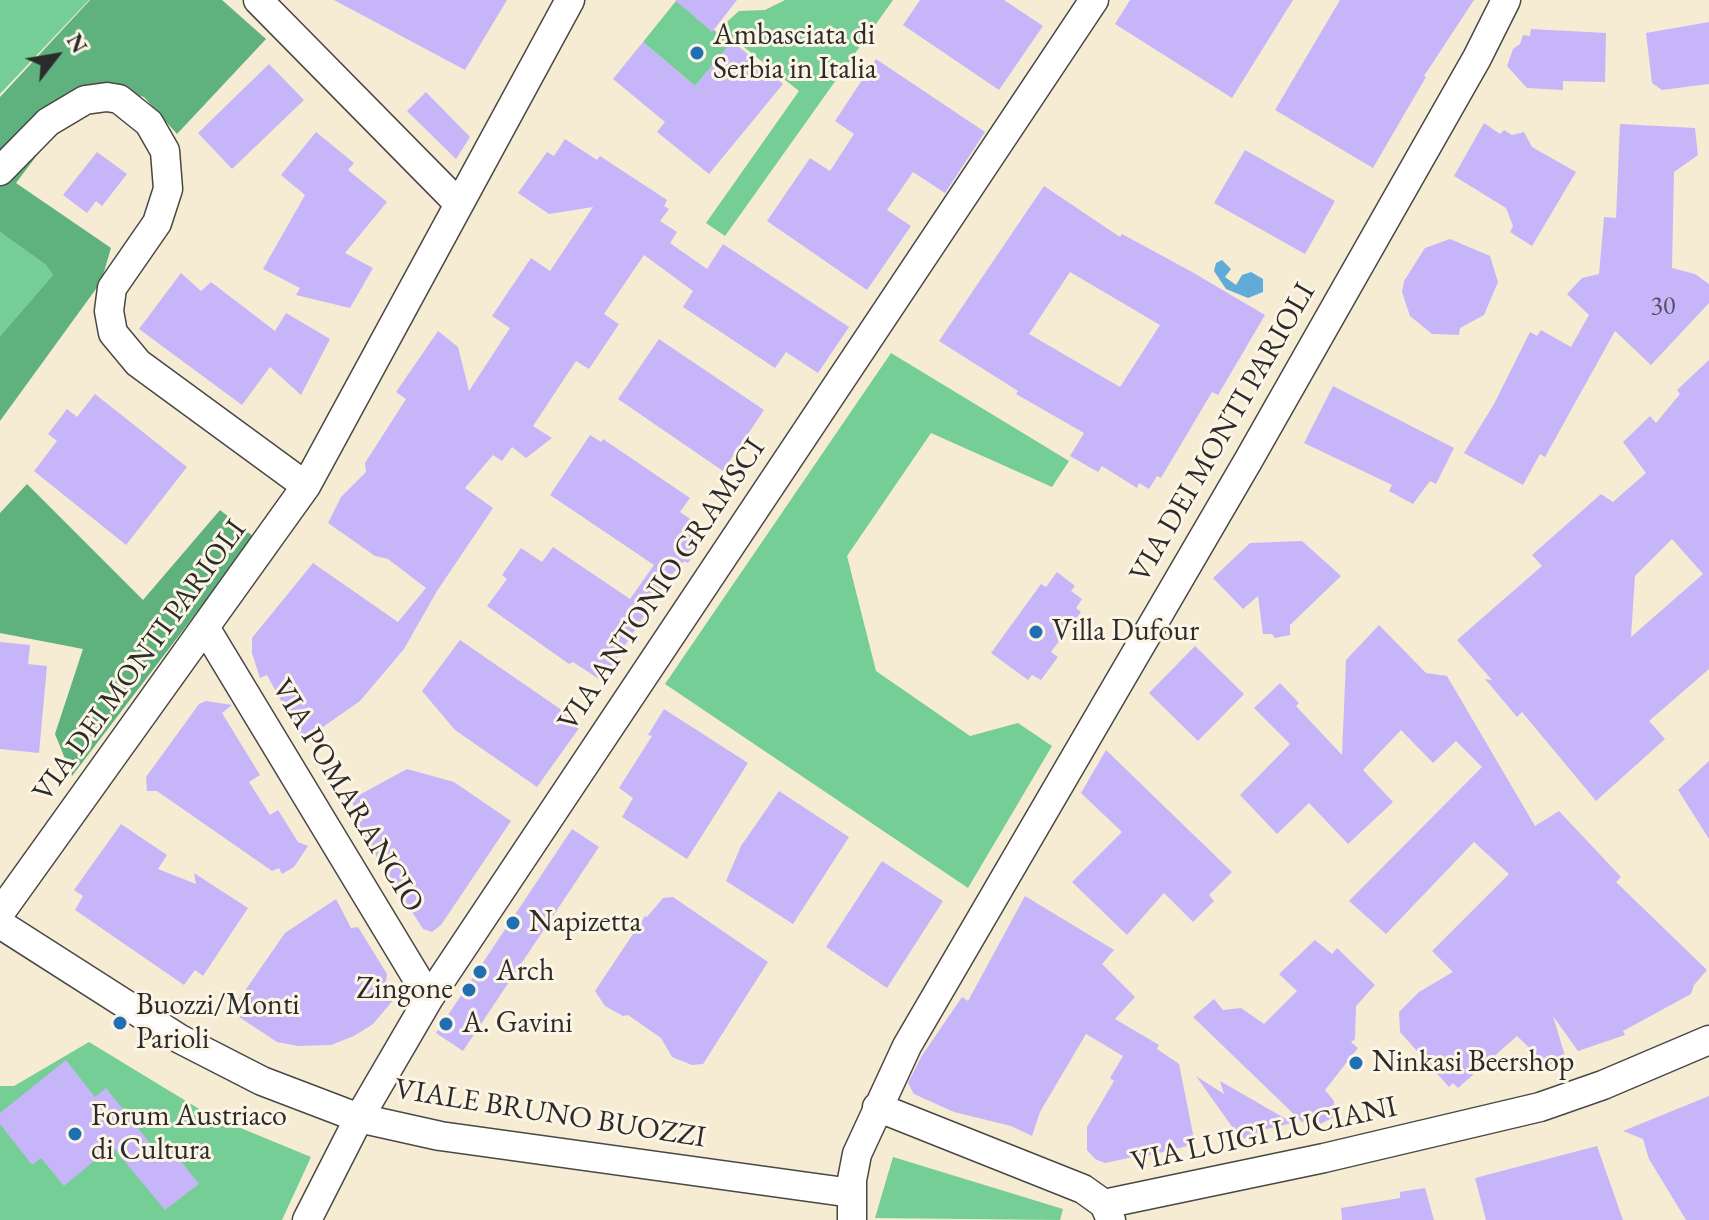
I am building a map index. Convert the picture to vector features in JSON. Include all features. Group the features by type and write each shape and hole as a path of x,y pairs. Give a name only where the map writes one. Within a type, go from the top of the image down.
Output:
{"street":[{"path":"258,0 459,204 570,0"},
{"name":"VIA ANTONIO GRAMSCI","path":"307,1220 359,1118 429,998 1094,0"},
{"name":"VIA DEI MONTI PARIOLI","path":"852,1206 856,1159 907,1046 1254,451 1477,58 1506,0"},
{"path":"0,171 48,122 85,100 119,99 149,123 165,151 168,189 157,223 112,288 109,311 113,333 138,363 306,486"},
{"name":"VIA DEI MONTI PARIOLI","path":"0,913 306,486 459,204"},
{"name":"VIA POMARANCIO","path":"206,629 429,998"},
{"name":"VIALE BRUNO BUOZZI","path":"0,924 180,1039 262,1081 359,1118 440,1136 852,1206"},
{"name":"VIA LUIGI LUCIANI","path":"1108,1212 1540,1107 1593,1090 1709,1040"},
{"path":"877,1107 1083,1189 1108,1212"}],"green space":[{"path":"0,0 89,0 0,94"},
{"path":"90,0 222,0 266,39 177,134 144,97 100,86 65,118 16,183 111,248 101,282 0,421 0,336 53,275 46,265 0,232 0,97"},
{"path":"785,0 893,0 725,236 706,223 799,91 720,28 739,11 765,10"},
{"path":"676,1 731,43 695,86 643,42"},
{"path":"0,232 46,265 53,275 0,336"},
{"path":"891,353 1069,461 1052,487 931,433 847,556 876,671 970,736 1018,723 1052,746 968,888 665,684"},
{"path":"27,484 143,600 220,510 254,537 72,776 55,734 83,649 0,633 0,513"},
{"path":"89,1042 209,1115 311,1157 282,1220 0,1220 0,1086 14,1086"},
{"path":"893,1157 1063,1209 1060,1220 875,1218"}],"water":[{"path":"1222,260 1231,269 1225,277 1236,285 1242,275 1251,272 1263,279 1263,292 1248,298 1226,289 1214,271 1216,263"}],"building":[{"path":"334,0 507,0 465,70"},
{"path":"675,0 737,0 712,32"},
{"path":"920,0 1004,0 1043,26 999,90 903,25"},
{"path":"1130,0 1293,0 1232,98 1115,24"},
{"path":"1340,0 1474,0 1424,76 1373,168 1275,110"},
{"path":"1709,22 1709,84 1662,90 1652,83 1646,33"},
{"path":"1531,29 1606,33 1605,82 1563,81 1563,90 1527,88 1507,66 1513,49 1520,44 1523,35 1530,36"},
{"path":"732,41 783,84 709,174 657,132 665,122 613,79 643,42 695,86"},
{"path":"876,59 985,132 945,193 913,172 887,210 911,226 867,290 767,221 810,158 830,171 854,134 835,121"},
{"path":"269,64 304,100 232,169 198,133"},
{"path":"426,92 470,137 456,159 407,111"},
{"path":"1484,123 1500,134 1504,130 1512,135 1524,132 1532,147 1576,172 1532,246 1510,232 1513,226 1506,208 1454,176"},
{"path":"1620,124 1695,128 1698,155 1674,172 1672,268 1695,274 1709,284 1709,303 1651,365 1615,331 1545,457 1540,454 1523,485 1464,453 1494,404 1530,332 1537,336 1541,330 1571,347 1589,315 1567,294 1582,278 1599,274 1604,217 1616,218"},
{"path":"316,132 354,163 348,170 387,202 345,253 373,268 350,308 296,295 300,288 263,269 305,195 281,175"},
{"path":"565,139 597,160 600,156 667,200 664,206 669,209 660,221 677,232 670,243 707,269 723,244 849,327 818,373 786,352 775,368 683,307 693,291 644,255 604,314 619,324 589,369 576,361 533,426 552,438 526,458 512,447 502,461 493,455 465,488 493,508 437,591 404,649 360,701 303,741 267,675 260,678 252,653 252,638 313,563 398,622 426,588 388,559 375,556 328,523 341,497 366,472 365,463 406,399 396,392 438,331 458,347 469,391 510,328 492,316 531,258 550,271 593,207 549,214 518,193 547,152 554,156"},
{"path":"1245,150 1335,201 1305,254 1214,203"},
{"path":"97,152 127,174 102,206 96,201 87,213 63,195"},
{"path":"1044,186 1120,237 1122,234 1265,315 1218,395 1212,392 1161,478 1157,476 1149,489 1139,483 1137,488 1102,466 1098,472 1070,456 1084,433 1016,394 1018,391 939,341","holes":["1070,272 1160,325 1120,387 1029,334"]},
{"path":"1450,239 1490,256 1498,282 1484,315 1460,328 1459,335 1432,334 1410,316 1402,292 1404,281 1425,248"},
{"path":"181,273 201,291 211,282 275,331 286,313 330,339 301,395 270,367 242,405 139,329"},
{"path":"659,339 764,410 723,471 618,399"},
{"path":"1709,360 1709,669 1649,721 1665,739 1596,801 1522,712 1517,717 1485,679 1492,680 1457,640 1542,566 1532,555 1601,494 1613,502 1646,473 1623,442 1650,416 1656,423 1680,394 1677,390","holes":["1672,539 1703,574 1631,637 1635,576"]},
{"path":"1333,386 1454,448 1436,484 1430,481 1413,504 1389,491 1392,485 1304,443"},
{"path":"95,394 187,467 126,545 34,471 57,441 48,434 67,409 77,417"},
{"path":"590,435 601,442 603,439 690,498 680,512 709,532 688,563 684,561 667,580 602,681 573,662 569,664 487,606 507,579 502,575 521,548 542,562 553,547 630,599 654,565 550,495"},
{"path":"1302,541 1341,576 1290,625 1290,635 1275,638 1272,634 1263,634 1258,596 1243,609 1213,578 1250,543"},
{"name":"Villa Dufour","path":"1057,572 1075,586 1071,591 1082,599 1076,608 1081,612 1051,652 1058,657 1041,680 1032,675 1028,680 991,653 1041,584 1046,587"},
{"path":"1379,625 1426,673 1447,676 1535,826 1559,811 1621,877 1616,882 1707,970 1694,985 1691,994 1623,1031 1625,1035 1578,1051 1553,1016 1565,1056 1548,1066 1517,1036 1458,1088 1453,1083 1449,1087 1400,1032 1399,1012 1419,992 1453,972 1432,951 1509,874 1474,842 1386,934 1349,901 1482,767 1456,741 1433,763 1401,730 1363,770 1393,802 1348,844 1309,803 1277,834 1240,795 1290,744 1254,708 1280,683 1299,703 1296,706 1342,755 1346,660"},
{"path":"460,640 582,724 537,787 455,730 422,691"},
{"path":"0,642 30,645 28,664 47,666 39,753 0,749"},
{"path":"1195,646 1244,694 1198,741 1149,693"},
{"path":"206,701 232,705 222,713 260,775 249,782 270,815 278,810 298,842 308,846 294,867 282,874 279,868 272,871 157,791 147,791 146,777 199,704"},
{"path":"664,709 748,763 687,859 622,817 633,798 619,788 652,736 648,735"},
{"path":"1106,750 1232,872 1209,895 1214,901 1193,922 1164,893 1127,935 1072,882 1122,832 1081,793"},
{"path":"1709,761 1709,839 1678,790"},
{"path":"407,769 454,782 511,821 441,925 432,932 423,929 356,825 363,820 350,800"},
{"path":"779,791 849,837 793,924 726,881 741,846"},
{"path":"121,824 167,855 158,869 196,884 194,873 248,908 203,976 195,970 184,985 75,910 83,896 74,890"},
{"path":"572,829 599,847 463,1051 436,1033"},
{"path":"882,861 943,901 887,988 826,947"},
{"path":"1025,896 1114,950 1102,964 1135,997 1115,1019 1159,1045 1157,1049 1179,1064 1195,1144 1135,1159 1105,1163 1095,1159 1087,1150 1087,1127 1114,1081 1110,1078 1123,1056 1086,1034 1040,1112 1032,1136 1011,1126 954,1112 914,1094 908,1083 921,1057 962,997 968,1001"},
{"path":"673,897 768,962 703,1064 692,1065 672,1057 661,1038 628,1015 623,1016 605,1006 595,991 645,916 663,898"},
{"path":"336,899 351,928 358,927 387,974 386,982 395,998 373,1024 331,1045 298,1046 277,1042 236,1015 239,1008 235,1005 285,933"},
{"path":"1315,940 1332,954 1337,948 1375,985 1356,1006 1355,1039 1351,1042 1358,1048 1325,1090 1334,1101 1334,1117 1314,1127 1312,1120 1302,1122 1193,1017 1214,999 1223,1010 1241,1008 1264,1024 1297,991 1279,974"},
{"name":"Forum Austriaco di Cultura","path":"66,1060 95,1097 106,1088 157,1152 167,1144 199,1184 165,1210 112,1146 64,1186 41,1158 32,1165 0,1124 0,1113"},
{"path":"1196,1076 1224,1094 1220,1081 1293,1123 1262,1130 1264,1139 1240,1138"},
{"path":"1709,1096 1709,1220 1686,1220 1649,1159 1643,1139 1623,1131"},
{"path":"1597,1146 1623,1220 1486,1220 1475,1178"},
{"path":"1425,1188 1434,1220 1342,1220 1341,1208 1400,1198 1400,1192"}],"place":[{"name":"Ambasciata di Serbia in Italia","path":"697,53"},
{"name":"Villa Dufour","path":"1036,632"},
{"name":"Napizetta","path":"513,923"},
{"name":"Arch","path":"480,972"},
{"name":"Zingone","path":"469,990"},
{"name":"Buozzi/Monti Parioli","path":"120,1023"},
{"name":"A. Gavini","path":"446,1024"},
{"name":"Ninkasi Beershop","path":"1356,1063"},
{"name":"Forum Austriaco di Cultura","path":"75,1134"}]}
